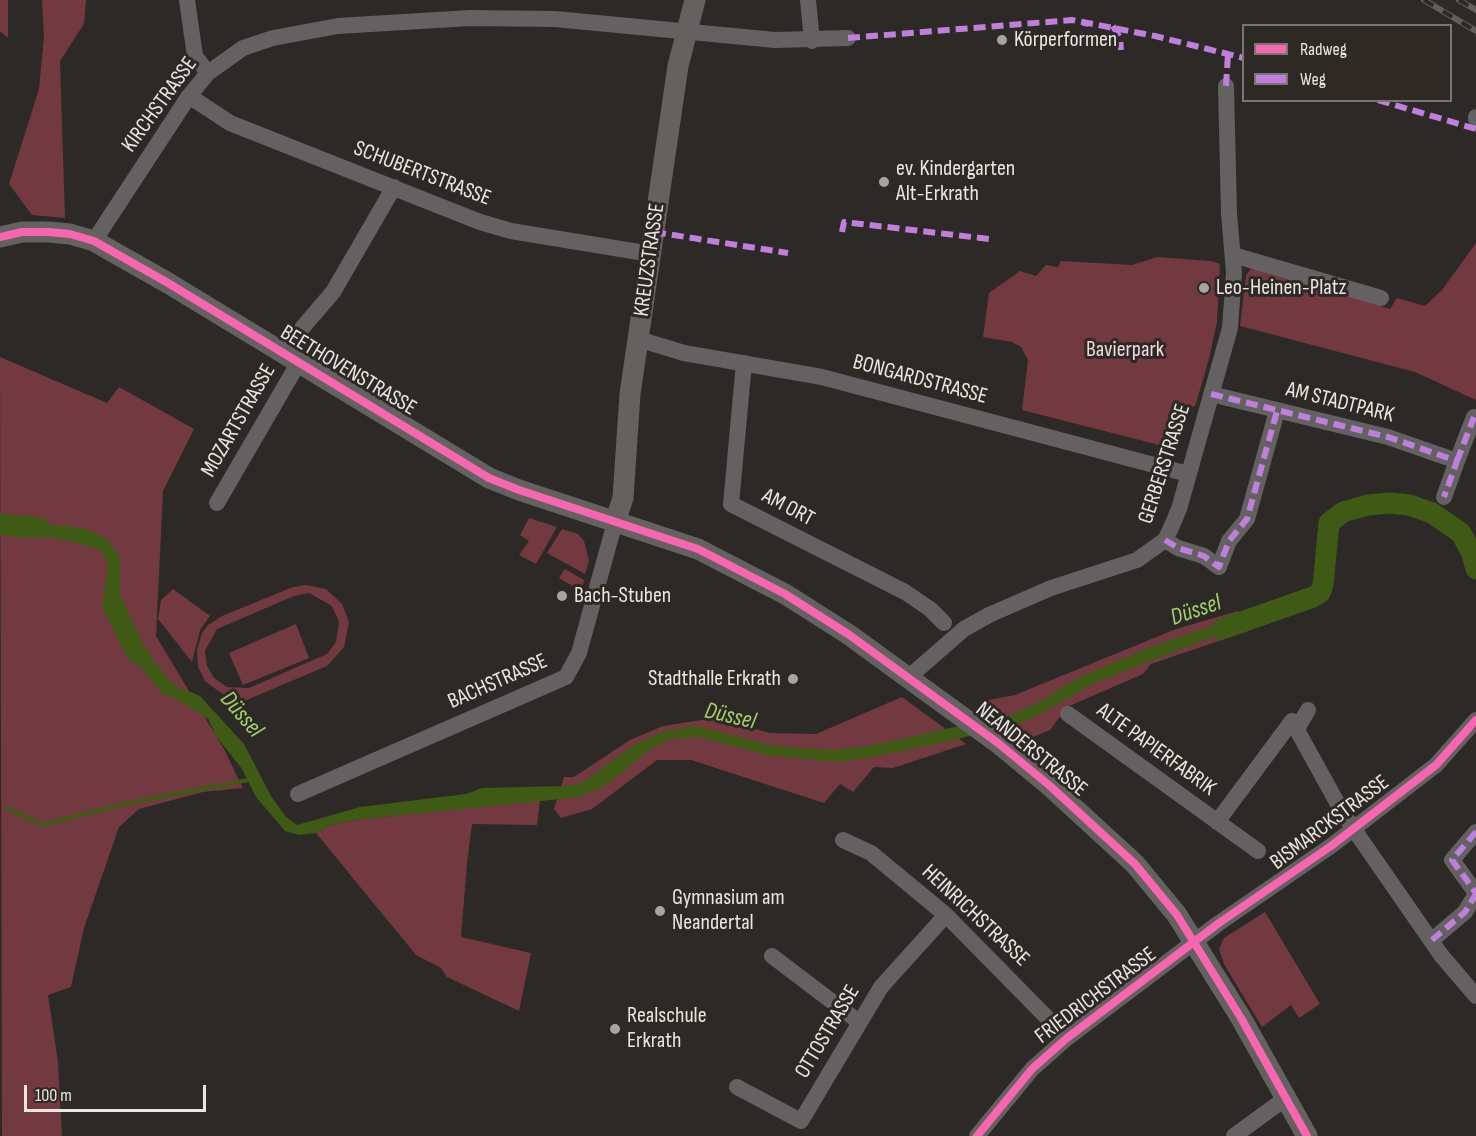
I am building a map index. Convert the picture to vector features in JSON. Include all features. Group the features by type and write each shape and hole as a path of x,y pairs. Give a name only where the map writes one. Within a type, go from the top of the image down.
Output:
{"main road":[{"name":"KREUZSTRASSE","path":"615,522 623,498 630,394 678,66 695,0"},
{"name":"BEETHOVENSTRASSE","path":"0,237 22,232 70,234 94,241 489,477 519,490 615,522"},
{"name":"NEANDERSTRASSE","path":"615,522 698,549 815,611 998,743 1050,786 1135,864 1177,915 1241,1018 1307,1136"}],"street":[{"path":"187,0 195,56 208,73"},
{"path":"808,0 812,40"},
{"name":"KIRCHSTRASSE","path":"94,241 189,96 208,73 229,56 246,47 304,31 338,26 470,18 555,19 741,38 812,40 848,38"},
{"name":"GERBERSTRASSE","path":"909,677 964,629 989,615 1051,588 1137,561 1165,540 1179,509 1230,328 1234,285 1227,165 1226,86"},
{"name":"SCHUBERTSTRASSE","path":"189,96 230,123 480,222 512,231 651,254"},
{"name":"MOZARTSTRASSE","path":"218,503 293,359 303,327 333,292 394,187"},
{"path":"1233,255 1381,298"},
{"name":"BONGARDSTRASSE","path":"637,344 857,386 1188,474"},
{"name":"AM ORT","path":"744,363 731,504 904,592 930,609 944,623"},
{"name":"AM STADTPARK","path":"1211,394 1388,437 1457,461"},
{"path":"1165,540 1178,548 1204,556 1219,567 1228,541 1247,519 1277,411"},
{"path":"1444,496 1474,417"},
{"name":"BACHSTRASSE","path":"298,794 566,677 579,653 615,522"},
{"name":"ALTE PAPIERFABRIK","path":"1217,822 1308,710"},
{"name":"ALTE PAPIERFABRIK","path":"1068,714 1258,851"},
{"name":"BISMARCKSTRASSE","path":"1195,943 1355,828 1436,765 1476,720"},
{"path":"1294,725 1355,828 1441,955 1476,996"},
{"path":"1432,940 1465,912 1476,893 1452,860 1476,832"},
{"name":"HEINRICHSTRASSE","path":"843,840 871,854 946,915 1067,1038"},
{"name":"OTTOSTRASSE","path":"737,1087 801,1121 881,987 946,915"},
{"name":"FRIEDRICHSTRASSE","path":"977,1136 1032,1069 1067,1038 1195,943"},
{"path":"772,956 859,1022"},
{"path":"1234,1136 1286,1098"}],"green space":[{"path":"0,0 8,0 8,38 0,31"},
{"path":"42,0 86,0 84,24 60,61 65,218 32,215 9,184 39,89 44,36"},
{"path":"1476,243 1476,400 1415,372 1240,326 1246,275 1250,270 1256,268 1390,309 1397,298 1425,306 1442,290"},
{"name":"Bavierpark","path":"1157,257 1211,261 1220,264 1217,322 1209,359 1195,406 1185,411 1175,449 1022,410 1028,360 1021,347 1012,342 983,337 989,293 1020,271 1036,276 1046,265 1058,267 1061,261 1132,265"},
{"path":"0,357 107,403 119,387 194,429 163,491 156,636 224,749 243,788 203,792 139,809 119,827 84,928 71,987 48,995 58,1062 62,1136 2,1136"},
{"path":"529,518 557,527 536,564 519,555 529,541 520,535"},
{"path":"562,529 578,534 584,541 589,561 585,574 547,553"},
{"path":"565,569 584,580 582,592 559,578"},
{"path":"306,585 326,589 342,604 349,622 344,647 327,666 230,707 225,696 205,681 198,667 197,650 202,633 208,625 222,616 293,587","holes":["309,593 332,606 339,622 336,642 327,654 249,688 227,687 214,678 207,666 205,651 217,629 294,596"]},
{"path":"173,589 210,616 200,630 192,662 158,619 161,600"},
{"path":"1238,611 1251,630 1151,664 1143,674 1067,707 1050,730 1026,740 978,707 983,701 1015,695 1176,629"},
{"path":"296,624 309,658 243,685 229,653"},
{"path":"902,697 966,744 893,768 874,767 853,792 840,784 824,803 691,760 657,760 592,809 561,818 554,809 564,777 574,777 630,740 663,726 714,718 770,733 816,734"},
{"path":"540,800 537,825 472,824 467,864 461,937 531,953 519,1011 447,977 441,968 416,955 316,833 330,825 355,820"},
{"path":"1265,912 1320,1004 1299,1018 1291,1005 1262,1027 1224,964 1219,949 1224,938"}],"shaded area":[{"path":"11,523 70,526 90,530 108,540 120,557 120,595 144,646 167,678 178,687 200,696 244,744 271,796 286,817 297,825 360,807 466,794 482,788 566,786 583,782 635,744 664,731 697,726 770,745 834,750 869,746 1013,714 1051,696 1058,689 1086,674 1160,643 1245,616 1248,623 1097,682 1029,720 954,740 873,757 836,762 766,755 699,737 670,739 651,749 606,785 580,797 355,820 330,825 316,833 299,835 285,831 256,797 242,769 216,736 208,719 173,697 164,696 140,666 129,661 102,607 108,565 103,554 98,549 42,536 15,538"}],"waterway":[{"name":"Düssel","path":"1222,629 1320,593 1323,585 1329,523 1343,512 1368,505 1390,503 1409,505 1432,513 1461,533 1472,554 1476,569"},
{"name":"Düssel","path":"0,524 40,528"},
{"path":"7,808 42,825 124,804 253,779"}],"railway":[{"path":"1424,0 1476,31"},
{"path":"1459,0 1476,10"}],"marked path":[{"path":"848,38 1072,20 1155,36 1242,58"},
{"path":"1082,44 1086,21"},
{"path":"1113,26 1120,38 1121,50"},
{"path":"1226,86 1228,54"},
{"path":"1385,102 1476,129"},
{"path":"842,232 844,222 989,239"},
{"path":"654,232 788,253"},
{"path":"1211,394 1388,437 1457,461 1444,497"},
{"path":"1165,540 1178,548 1204,556 1219,567 1229,541 1247,519 1277,411"},
{"path":"1457,461 1474,417"},
{"path":"1476,832 1452,860 1476,893"},
{"path":"1432,940 1465,912 1476,894"}],"cycle path":[{"path":"0,237 22,232 49,232 70,234 94,241 168,283 489,478 698,549 785,594 848,634 998,743 1050,786 1135,864 1177,915 1241,1018 1307,1136"},
{"path":"977,1136 1032,1069 1067,1038 1219,923 1331,846 1436,765 1476,720"}],"place":[{"name":"Körperformen","path":"1002,40"},
{"name":"ev. Kindergarten Alt-Erkrath","path":"884,182"},
{"name":"Leo-Heinen-Platz","path":"1204,288"},
{"name":"Bach-Stuben","path":"562,596"},
{"name":"Stadthalle Erkrath","path":"793,679"},
{"name":"Gymnasium am Neandertal","path":"660,911"},
{"name":"Realschule Erkrath","path":"615,1029"}]}
